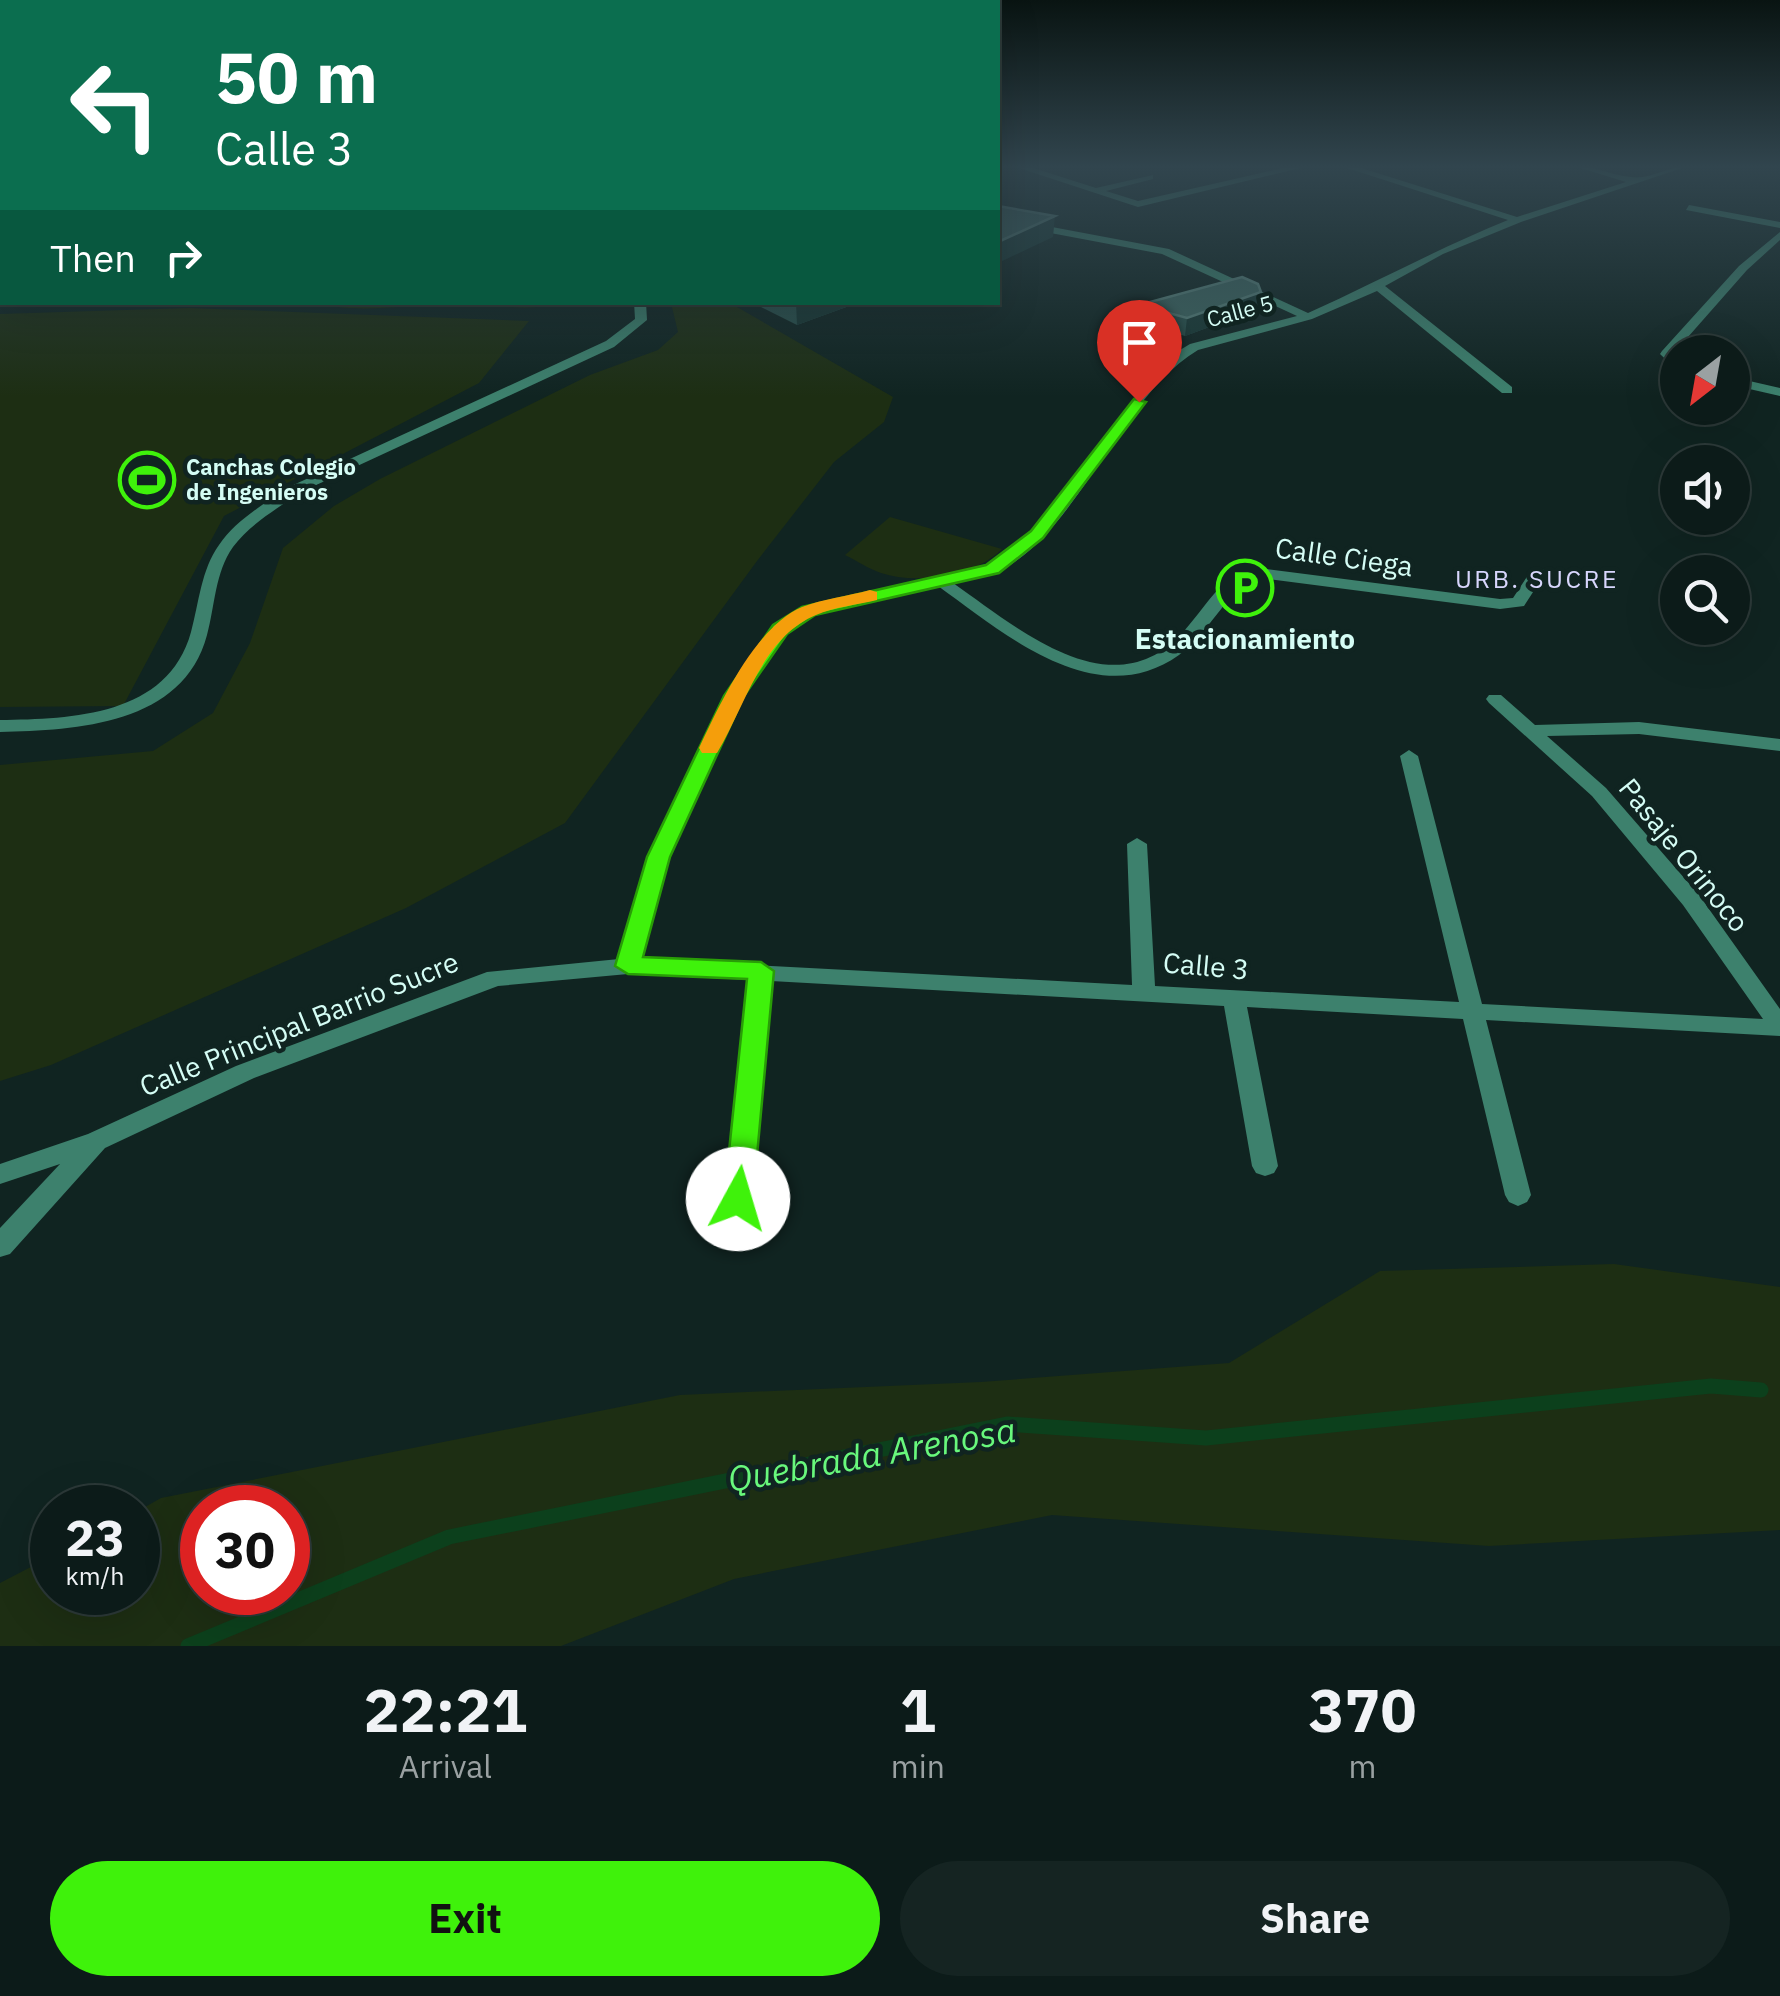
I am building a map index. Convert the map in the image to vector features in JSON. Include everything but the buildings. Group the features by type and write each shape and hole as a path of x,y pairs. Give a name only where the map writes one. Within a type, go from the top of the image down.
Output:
{"street":[{"path":"1121,243 1165,251 1308,316"},
{"name":"Calle 5","path":"628,966 659,857 734,696 780,630 808,611 992,569 1037,534 1123,420 1179,356 1213,341 1308,316 1378,286 1461,243"},
{"path":"1683,335 1742,268 1771,243"},
{"path":"1378,286 1507,390"},
{"path":"0,726 98,719 168,686 189,662 220,555 250,522 294,490 610,344 642,320 640,305"},
{"path":"1750,384 1780,392"},
{"name":"Calle Ciega","path":"942,582 1042,650 1085,668 1125,671 1158,664 1180,646 1219,595 1245,575 1257,571 1500,604 1518,603 1538,572"},
{"name":"Pasaje Orinoco","path":"1495,698 1599,792 1680,887 1780,1027"},
{"path":"1531,731 1639,728 1780,745"},
{"path":"1409,756 1476,1013 1518,1195"},
{"path":"1137,844 1144,991"},
{"name":"Calle 3","path":"628,966 1780,1027"},
{"name":"Calle Principal Barrio Sucre","path":"0,1174 97,1141 245,1072 495,978 628,966"},
{"path":"738,1199 761,971"},
{"path":"1234,999 1265,1166"},
{"path":"0,1246 97,1141"}],"green space":[{"path":"326,305 426,305 364,308"},
{"path":"476,305 554,305 535,307"},
{"path":"671,305 733,305 893,397 884,422 834,462 565,823 406,908 51,1065 0,1081 0,765 153,751 213,713 250,643 283,548 334,506 380,479 590,375 658,350 678,332"},
{"name":"Canchas Colegio de Ingenieros","path":"189,308 529,321 479,383 224,516 123,706 0,707 0,314"},
{"path":"890,517 1002,549 962,572 928,578 895,577 845,555"},
{"path":"1614,1264 1780,1287 1780,1530 1489,1546 1052,1515 734,1579 561,1646 0,1646 0,1583 30,1567 30,1615 160,1615 161,1498 180,1494 180,1615 310,1615 310,1485 227,1485 680,1395 981,1382 1229,1363 1380,1271"}],"waterway":[{"name":"Quebrada Arenosa","path":"188,1646 449,1537 1007,1424 1206,1438 1711,1386 1761,1390"}],"slow traffic":[{"path":"710,748 734,696 780,630 808,611 870,596"}],"place":[{"name":"Canchas Colegio de Ingenieros","path":"147,480"},
{"name":"Estacionamiento","path":"1245,588"}],"district":[{"name":"URB. SUCRE","path":"1537,579"}],"route":[{"path":"738,1199 761,971 628,966 659,857 734,696 780,630 808,611 992,569 1016,552 1037,534 1139,402"}]}
